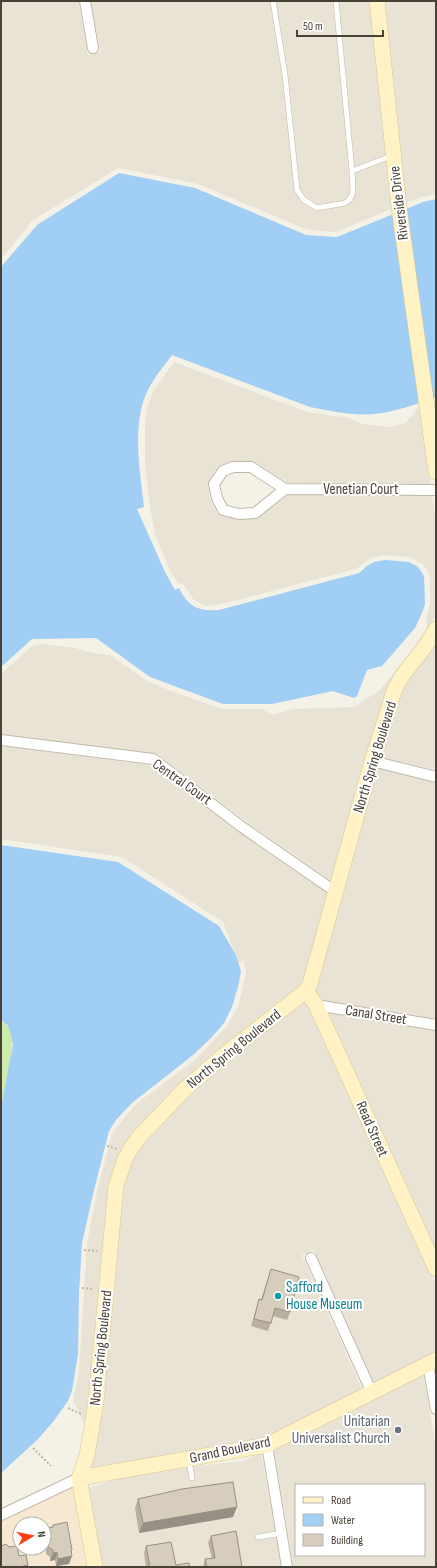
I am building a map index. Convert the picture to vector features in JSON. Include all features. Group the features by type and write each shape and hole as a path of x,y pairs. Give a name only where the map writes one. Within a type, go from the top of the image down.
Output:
{"street":[{"path":"85,1 93,48"},
{"name":"Riverside Drive","path":"378,1 399,207 436,472"},
{"path":"233,467 251,467 285,489 255,513 239,514 223,510 217,498 214,484 223,471 233,467"},
{"name":"Venetian Court","path":"285,489 436,490"},
{"name":"North Spring Boulevard","path":"79,1478 88,1450 96,1402 116,1186 125,1159 140,1136 186,1088 229,1051 306,991 310,984 372,761 394,691 402,676 436,629"},
{"name":"Central Court","path":"1,740 153,759 242,827 336,892"},
{"path":"372,761 436,776"},
{"name":"Read Street","path":"306,991 316,1005 436,1269"},
{"name":"Canal Street","path":"316,1005 436,1025"},
{"path":"311,1258 372,1393"},
{"path":"432,1362 436,1409"},
{"name":"Grand Boulevard","path":"79,1478 189,1460 267,1445 432,1362"},
{"path":"267,1445 288,1567"},
{"path":"1,1515 79,1478 95,1567"}],"lane":[{"path":"273,1 285,75 297,190 304,200 317,208 345,203 349,201 352,196 352,171 336,1"},
{"path":"352,171 394,155"},
{"path":"189,1460 192,1478"},
{"path":"258,1537 282,1533"}],"path":[{"path":"68,1408 87,1417"},
{"path":"33,1448 51,1466"}],"shaded area":[{"path":"1,1 78,1 88,55 100,52 91,1 371,1 392,209 336,232 308,230 198,184 118,168 30,222 28,227 1,259"},
{"path":"384,1 436,1 436,194 405,203"},
{"path":"174,362 307,412 349,418 363,424 388,427 404,424 414,414 416,409 421,408 431,484 288,483 255,462 234,461 217,468 209,480 208,485 210,500 217,513 221,516 240,520 259,517 288,495 432,495 436,520 436,616 421,641 397,673 332,881 247,822 157,754 1,734 1,674 32,646 43,644 75,648 93,653 110,655 147,681 171,691 222,709 262,709 273,715 293,709 354,707 380,690 410,653 427,628 426,619 430,604 430,575 423,564 409,557 384,555 371,558 356,569 218,605 205,606 193,599 183,584 178,583 170,570 155,535 145,466 145,423 147,408 154,390"},
{"path":"436,641 436,770 380,757 401,693 408,679"},
{"path":"1,746 150,765 238,831 328,894 304,982 301,987 125,1145 86,1427 73,1401 79,1371 87,1243 97,1192 112,1133 136,1104 196,1059 227,1026 238,1007 246,973 244,960 239,962 223,922 122,857 1,839"},
{"path":"377,768 436,783 436,1019 320,1000 314,990 342,894 345,891 343,889"},
{"path":"304,1000 309,1006 308,1010 311,1010 436,1285 436,1353 421,1359 421,1361 375,1385 314,1250 302,1255 363,1391 265,1440 88,1471 123,1187 131,1161 145,1139 190,1092 233,1055"},
{"path":"327,1013 436,1031 436,1253"},
{"path":"423,1373 436,1447 436,1567 294,1567 274,1448"},
{"path":"261,1452 281,1567 102,1567 88,1488 128,1476 176,1468 245,1461"},
{"path":"74,1487 88,1567 1,1567 1,1522 12,1517 12,1556 52,1556 52,1516 14,1516"}],"green space":[{"path":"1,1020 11,1032 12,1048 1,1107"}],"water":[{"path":"119,173 195,188 306,235 337,237 423,202 436,199 436,397 382,413 350,414 334,412 310,407 172,355 148,389 139,421 138,450 144,507 137,509 165,572 175,590 179,588 186,599 199,609 219,610 359,573 374,562 385,560 409,562 418,567 424,576 425,604 415,628 382,666 367,670 357,696 354,698 333,691 272,704 223,704 150,677 96,638 32,639 1,667 1,267 37,225"},
{"path":"1,845 118,862 219,926 236,955 241,971 232,1007 224,1023 193,1055 132,1103 116,1120 109,1131 82,1243 78,1354 72,1391 68,1401 53,1422 37,1440 1,1473 1,1107 13,1045 10,1031 7,1025 1,1020"}],"building":[{"name":"Safford House Museum","path":"271,1269 299,1277 290,1312 275,1308 271,1323 254,1319 259,1299 262,1300"},
{"path":"233,1482 237,1507 143,1523 138,1499 182,1489"},
{"path":"67,1522 72,1556 58,1559 57,1552 53,1553 53,1525"},
{"path":"236,1531 242,1567 207,1567 205,1559 215,1558 211,1536"},
{"path":"171,1542 176,1565 189,1563 190,1567 150,1567 146,1546"},
{"path":"6,1544 9,1547 12,1547 12,1556 26,1556 28,1565 23,1567 1,1567 1,1546"}],"place":[{"name":"Safford House Museum","path":"278,1296"},
{"name":"Unitarian Universalist Church","path":"398,1430"}]}
